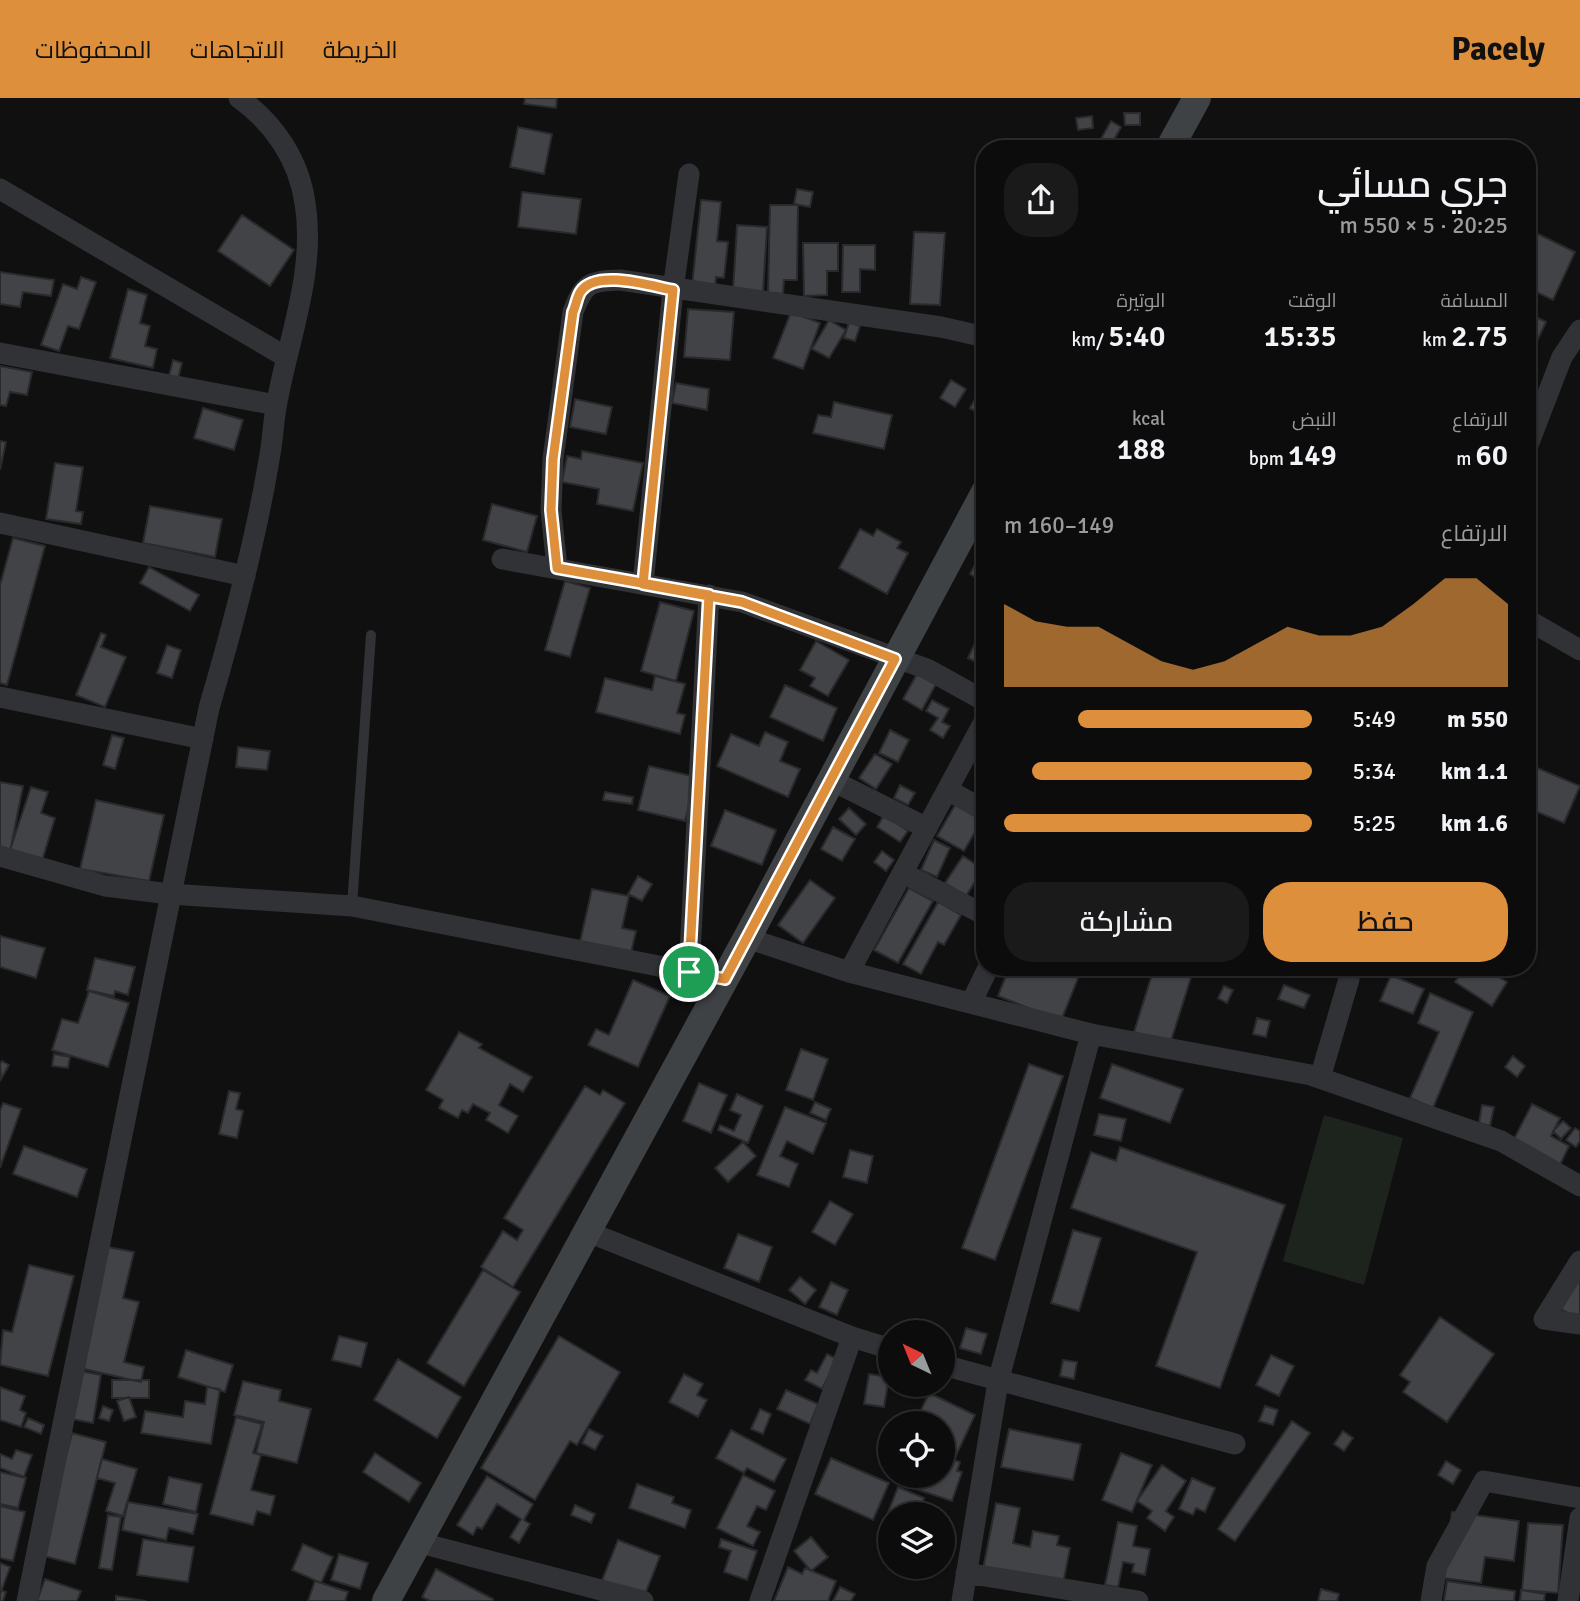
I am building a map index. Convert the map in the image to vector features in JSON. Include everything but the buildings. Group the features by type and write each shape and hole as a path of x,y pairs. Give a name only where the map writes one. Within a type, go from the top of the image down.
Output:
{"street":[{"path":"27,1601 170,894 203,739 245,576 270,458 276,405 307,267 305,204 295,166 277,134 239,98"},
{"path":"1175,140 1197,98"},
{"path":"643,584 673,290 689,174"},
{"path":"0,189 286,357"},
{"path":"557,568 551,510 553,459 573,312 581,290 596,281 620,280 673,290 942,327 976,335"},
{"path":"1536,424 1562,357 1580,330"},
{"path":"0,353 276,405"},
{"path":"0,523 245,576"},
{"path":"386,1601 589,1231 895,659 976,527"},
{"path":"502,559 742,602 927,669 976,696"},
{"path":"689,972 709,595"},
{"path":"1536,625 1580,650"},
{"path":"0,697 203,739"},
{"path":"849,972 976,737"},
{"path":"831,780 927,828"},
{"path":"948,790 976,806"},
{"path":"0,856 105,886 170,894 352,906 725,979"},
{"path":"903,873 976,910"},
{"path":"747,938 849,972 1091,1034 1320,1078 1501,1140 1580,1186"},
{"path":"971,1003 984,976"},
{"path":"1320,1078 1348,976"},
{"path":"962,1601 998,1382 1091,1034"},
{"path":"589,1231 878,1345"},
{"path":"1580,1261 1544,1319 1580,1324"},
{"path":"760,1601 852,1337"},
{"path":"956,1369 1235,1444"},
{"path":"1432,1601 1437,1566 1485,1481 1580,1498"},
{"path":"1567,1601 1580,1518"},
{"path":"417,1542 643,1601"},
{"path":"966,1573 1138,1601"}],"lane":[{"path":"352,906 370,635"}],"shaded area":[{"path":"1324,1115 1403,1138 1364,1285 1283,1261"}],"route":[{"path":"689,972 709,595 643,584 557,568 551,510 553,459 573,312 581,290 596,281 620,280 673,290 643,584 709,595 742,602 895,659 725,979 689,972"}]}
